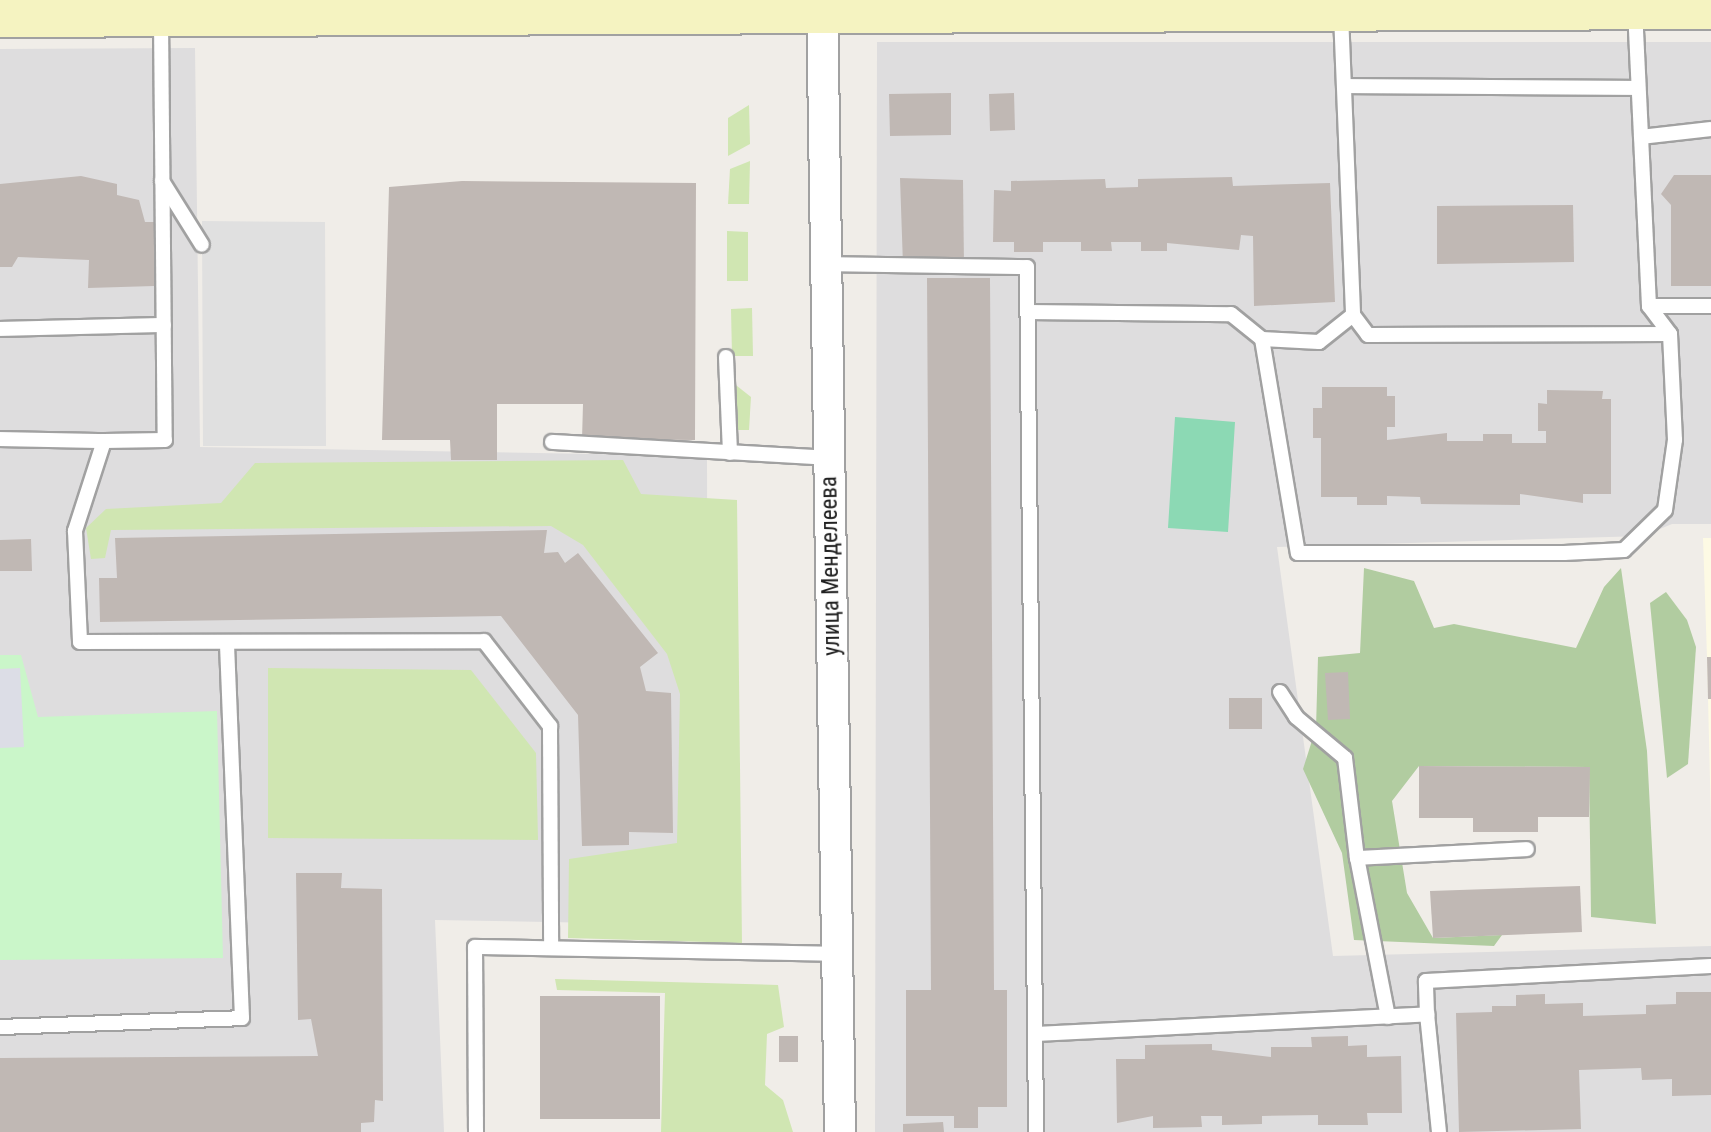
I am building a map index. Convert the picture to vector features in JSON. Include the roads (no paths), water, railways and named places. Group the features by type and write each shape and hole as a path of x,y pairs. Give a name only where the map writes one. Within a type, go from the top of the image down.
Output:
{"main road":[{"path":"0,18 38,9 161,19 474,8 1211,6 1711,10"}],"street":[{"name":"улица Менделеева","path":"822,7 840,1132"}],"lane":[{"path":"1341,9 1353,315 1368,335 1670,334"},
{"path":"1262,339 1298,554 1564,553 1624,550 1665,510 1675,440 1670,334 1649,306 1635,9"},
{"path":"0,439 165,440 161,19"},
{"path":"1344,86 1638,88"},
{"path":"1641,137 1711,129"},
{"path":"162,180 202,245"},
{"path":"827,264 1027,267 1038,1034 1036,1132"},
{"path":"1649,306 1711,306"},
{"path":"1028,312 1231,314 1262,339 1319,342 1353,315"},
{"path":"0,330 164,325"},
{"path":"726,357 730,453"},
{"path":"104,441 75,531 80,642 484,641 550,726 551,947"},
{"path":"552,442 830,458"},
{"path":"0,1027 242,1018 227,642"},
{"path":"1280,692 1296,717 1345,758 1357,858 1388,1017"},
{"path":"1357,858 1527,849"},
{"path":"476,1132 475,947 837,954"},
{"path":"1438,1132 1426,981 1711,966"},
{"path":"1038,1034 1427,1014"}]}
